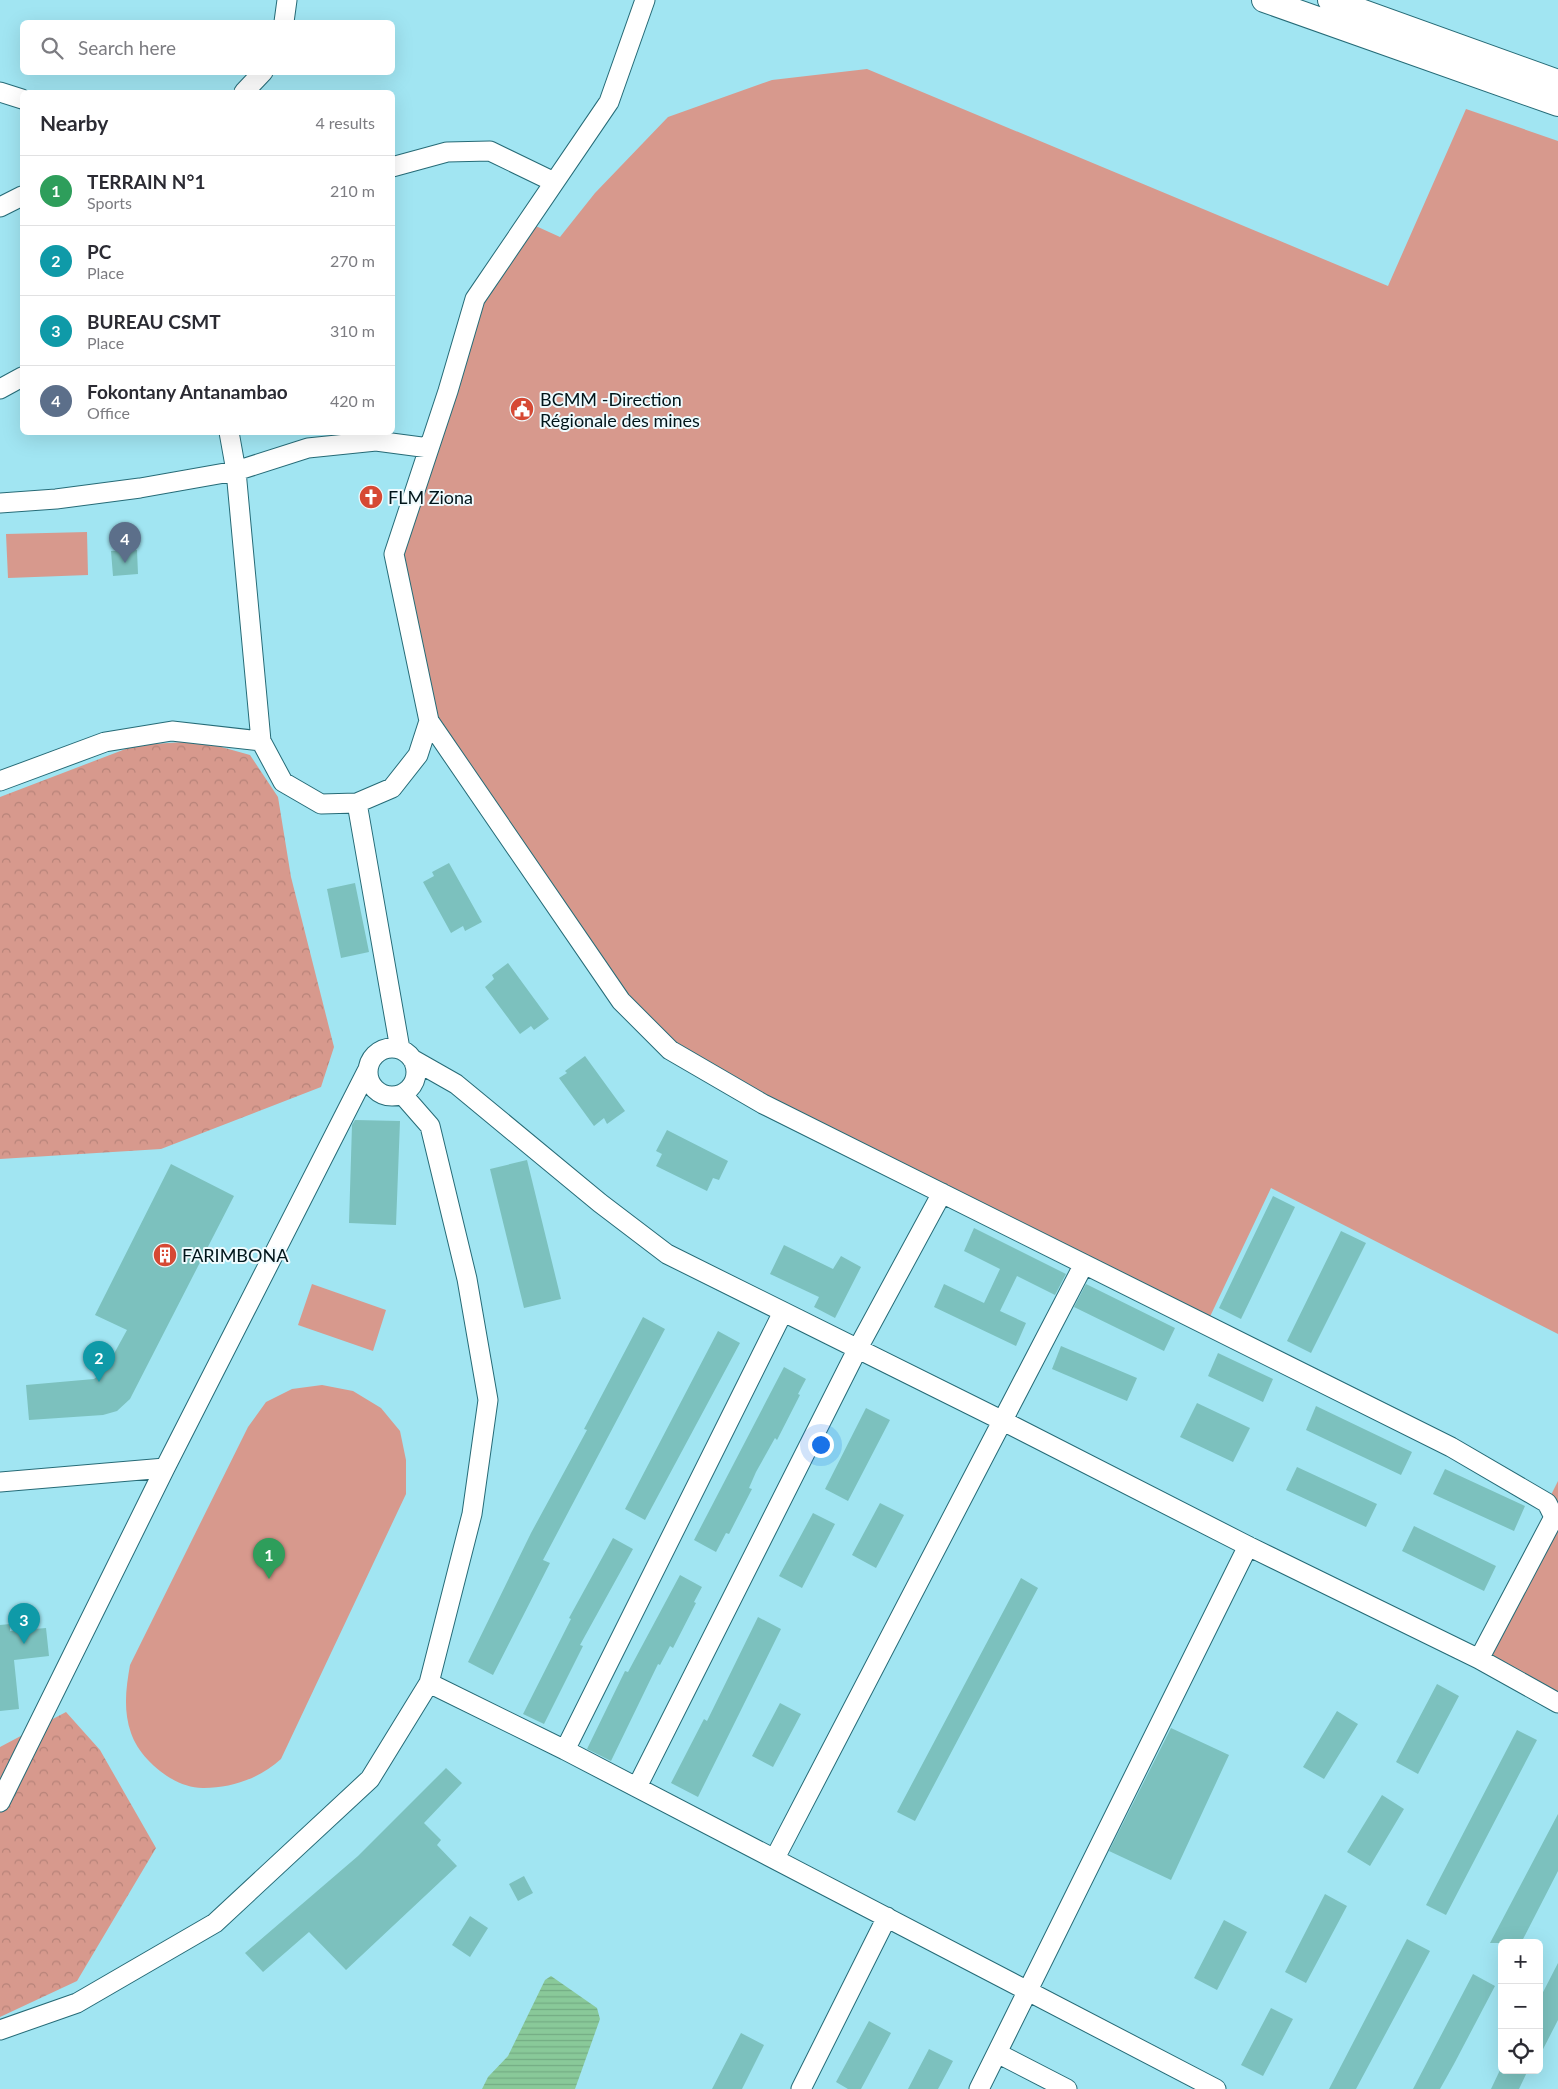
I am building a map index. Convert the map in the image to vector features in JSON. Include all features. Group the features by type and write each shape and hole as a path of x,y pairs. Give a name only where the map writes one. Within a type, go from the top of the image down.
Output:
{"main road":[{"path":"1264,0 1558,104"},
{"path":"1330,0 1558,82"}],"street":[{"path":"284,20 287,0"},
{"path":"645,0 634,36 609,102 475,299 394,554 429,721 621,1001 670,1050 763,1104 1451,1447 1547,1503 1554,1517 1479,1659"},
{"path":"246,90 260,75"},
{"path":"0,92 20,98"},
{"path":"395,166 447,152 490,151 554,182"},
{"path":"0,207 20,197"},
{"path":"0,389 20,378"},
{"path":"230,435 236,471 261,741 283,782 321,804 357,804 392,788 418,755 429,721"},
{"path":"0,503 56,499 130,490 236,471 308,448 376,441 429,448"},
{"path":"0,781 105,742 172,731 261,741"},
{"path":"357,804 406,1054 416,1066 414,1083 402,1094 394,1097 378,1093 368,1079 367,1071"},
{"path":"0,1802 165,1468 367,1071 372,1057 385,1048 406,1054 456,1084 600,1203 667,1254 858,1348 1248,1546 1479,1659 1558,1703"},
{"path":"0,2030 77,2003 215,1923 370,1779 429,1683 472,1514 488,1400 467,1278 430,1126 402,1094"},
{"path":"637,1787 858,1348 942,1193"},
{"path":"775,1858 1084,1264"},
{"path":"565,1750 783,1312"},
{"path":"0,1482 165,1468"},
{"path":"979,2089 1248,1546"},
{"path":"429,1683 565,1750 775,1858 1216,2089"},
{"path":"801,2089 887,1917"},
{"path":"997,2053 1066,2089"}],"green space":[{"path":"867,69 1388,286 1466,109 1558,141 1558,1334 1271,1188 1206,1325 670,1050 621,1001 429,721 394,554 475,299 527,222 560,237 595,193 668,117 772,80"},
{"path":"87,532 88,575 8,578 6,534"},
{"path":"200,741 250,755 278,797 291,877 334,1047 321,1087 161,1149 0,1159 0,797 136,745"},
{"path":"312,1284 386,1310 373,1351 298,1325"},
{"path":"322,1385 353,1391 381,1408 400,1431 406,1460 406,1494 281,1759 255,1777 235,1784 204,1788 182,1784 150,1763 131,1733 126,1707 126,1691 130,1665 248,1427 266,1402 292,1389"},
{"path":"1558,1481 1558,1703 1479,1659 1554,1517 1547,1503"},
{"path":"66,1712 100,1750 156,1848 77,1981 0,2017 0,1747"}],"shaded area":[{"path":"551,1976 597,2008 600,2019 575,2089 482,2089 488,2077 508,2056 545,1980"}],"building":[{"path":"137,550 138,574 113,576 111,551"},
{"path":"449,863 482,922 465,931 463,926 451,933 423,882 434,876 432,872"},
{"path":"355,883 369,952 341,958 327,889"},
{"path":"508,963 549,1019 534,1030 531,1026 520,1034 485,987 494,979 492,975"},
{"path":"585,1056 625,1111 607,1124 604,1118 594,1126 559,1078"},
{"path":"355,1120 400,1121 396,1225 349,1223 352,1125"},
{"path":"667,1130 728,1161 719,1180 713,1178 707,1191 656,1166 662,1154 656,1151"},
{"path":"527,1160 561,1299 524,1308 490,1169"},
{"name":"FARIMBONA","path":"171,1164 234,1196 130,1399 117,1411 103,1415 29,1420 26,1385 94,1379 105,1370 127,1330 95,1315"},
{"path":"1273,1196 1295,1207 1241,1319 1219,1308"},
{"path":"974,1228 1066,1274 1055,1295 1017,1276 1000,1311 1026,1323 1016,1346 934,1307 944,1284 984,1303 1000,1269 964,1251"},
{"path":"1341,1231 1366,1243 1311,1353 1287,1341"},
{"path":"784,1245 833,1269 841,1256 861,1267 835,1318 814,1307 819,1297 770,1274"},
{"path":"1086,1284 1175,1328 1164,1351 1074,1307"},
{"path":"643,1317 665,1329 543,1560 550,1563 493,1675 468,1662 531,1533 587,1430 584,1429"},
{"path":"718,1331 740,1343 645,1520 625,1509"},
{"path":"1061,1346 1137,1378 1127,1401 1052,1369"},
{"path":"1218,1353 1273,1379 1263,1402 1208,1376"},
{"path":"784,1367 806,1379 777,1440 775,1438 756,1472 749,1488 752,1489 729,1534 726,1533 716,1552 694,1540"},
{"path":"1197,1403 1250,1428 1233,1462 1180,1437"},
{"path":"1316,1406 1412,1452 1401,1475 1306,1430"},
{"path":"866,1408 890,1420 848,1501 825,1489"},
{"path":"1297,1467 1377,1504 1366,1527 1286,1490"},
{"path":"1445,1469 1525,1506 1514,1531 1433,1494"},
{"path":"880,1503 904,1515 876,1568 852,1555"},
{"path":"813,1513 835,1524 802,1588 779,1576"},
{"path":"1414,1526 1496,1566 1484,1591 1402,1551"},
{"path":"613,1538 633,1549 580,1645 583,1646 544,1724 523,1714 571,1619 569,1618"},
{"path":"680,1575 702,1587 673,1648 670,1646 660,1665 658,1664 611,1761 587,1749 625,1671 628,1672"},
{"path":"1021,1578 1038,1588 915,1821 897,1812"},
{"path":"758,1617 781,1629 698,1797 671,1783 704,1719 707,1721"},
{"path":"10,1624 10,1631 46,1628 49,1656 14,1660 19,1709 0,1711 0,1625"},
{"path":"1437,1684 1459,1696 1418,1774 1396,1762"},
{"path":"780,1703 801,1714 773,1767 752,1756"},
{"path":"1337,1711 1358,1724 1324,1779 1303,1767"},
{"path":"1171,1728 1229,1755 1171,1880 1109,1851"},
{"path":"1517,1730 1537,1740 1446,1915 1426,1905"},
{"path":"446,1768 462,1783 424,1823 441,1840 437,1845 457,1866 346,1970 309,1932 263,1972 245,1953 358,1856"},
{"path":"1382,1795 1404,1809 1370,1866 1347,1852"},
{"path":"1558,1814 1558,1871 1523,1939 1498,1939 1498,1943 1490,1943"},
{"path":"524,1876 533,1893 518,1901 509,1884"},
{"path":"1325,1894 1347,1906 1306,1983 1285,1972"},
{"path":"470,1916 488,1928 470,1957 452,1945"},
{"path":"1224,1920 1247,1932 1217,1990 1194,1978"},
{"path":"1407,1939 1430,1951 1356,2089 1329,2089"},
{"path":"1558,1963 1558,2020 1543,2049 1543,2029 1543,1992"},
{"path":"1473,1974 1495,1986 1440,2089 1413,2089"},
{"path":"1271,2008 1293,2019 1263,2076 1241,2065"},
{"path":"869,2021 891,2033 861,2089 848,2089 836,2082"},
{"path":"741,2033 764,2045 742,2089 712,2089"},
{"path":"929,2049 953,2061 938,2089 908,2089"},
{"path":"1498,2074 1526,2074 1519,2089 1491,2089"}],"place":[{"name":"BCMM -Direction Régionale des mines","path":"522,409"},
{"name":"FLM Ziona","path":"371,497"},
{"name":"Fokontany Antanambao","path":"125,563"},
{"name":"FARIMBONA","path":"165,1255"},
{"name":"PC","path":"99,1382"},
{"name":"TERRAIN N°1","path":"269,1579"},
{"name":"BUREAU CSMT","path":"24,1644"}]}
